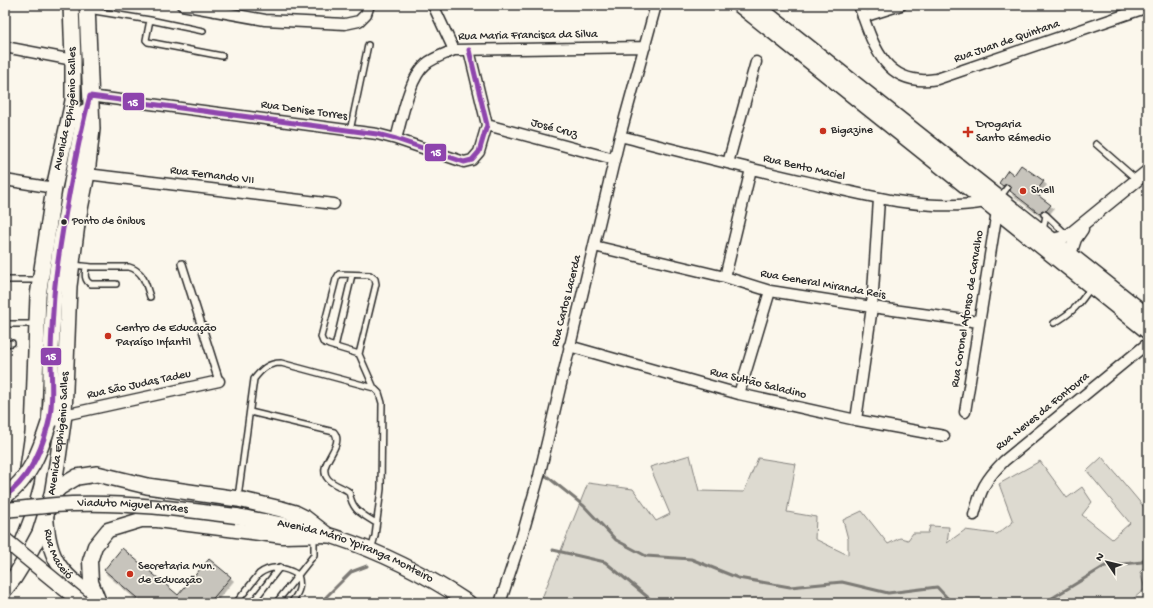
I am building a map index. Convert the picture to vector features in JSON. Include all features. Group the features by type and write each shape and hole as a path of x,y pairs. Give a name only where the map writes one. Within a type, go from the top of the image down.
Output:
{"main road":[{"name":"Avenida Ephigênio Salles","path":"5,541 20,504 26,482 33,433 40,280 54,188 73,101 71,5"},
{"path":"739,5 1001,199 1148,316"},
{"path":"756,5 985,202 1001,199"},
{"name":"Avenida Ephigênio Salles","path":"5,589 14,578 40,533 52,495 64,415 69,286 79,266 77,224 87,174 92,129 87,7"},
{"path":"5,496 23,480 33,464 41,446 48,423 51,402 51,350 54,301 61,242 75,159 90,96"},
{"path":"1001,199 1091,286 1148,332"},
{"path":"52,495 60,487 77,476 97,474 147,486 238,499 295,513 305,518 321,535"},
{"name":"Viaduto Miguel Arraes","path":"5,510 71,504 115,504 236,516"},
{"name":"Rua Maceió","path":"46,514 50,546 56,564 72,580 100,602"},
{"name":"Avenida Mário Ypiranga Monteiro","path":"236,516 321,535 371,551 402,565 469,603"},
{"path":"100,602 91,582 90,560 95,546 108,530 124,524 141,520 158,520 283,536 321,535"},
{"path":"5,541 82,603"}],"street":[{"path":"182,5 265,20 344,24 359,21 366,14 369,5"},
{"path":"432,5 454,50"},
{"name":"Rua Carlos Lacerda","path":"500,603 522,536 536,484 614,159 656,5"},
{"path":"859,5 863,17 901,5"},
{"name":"Rua Juan de Quintana","path":"863,17 879,54 886,65 896,73 909,79 923,82 937,80 1148,7"},
{"path":"5,47 73,60"},
{"name":"Rua Maria Francisca da Silva","path":"396,139 411,87 417,74 426,64 454,50 645,47"},
{"path":"469,50 487,125"},
{"path":"728,163 756,62"},
{"name":"Rua Denise Torres","path":"90,96 377,134 464,162 472,160 479,152 487,125"},
{"name":"José Cruz","path":"487,125 614,159"},
{"name":"Rua Bento Maciel","path":"620,136 879,199 949,206 985,202"},
{"path":"725,277 751,169"},
{"path":"1048,236 1068,236 1148,171"},
{"name":"Rua Fernando VII","path":"87,174 334,204"},
{"path":"5,180 54,188"},
{"path":"856,420 872,307 879,199"},
{"name":"Rua Coronel Afonso de Carvalho","path":"965,412 1001,199"},
{"path":"1070,254 1075,239 1092,215"},
{"name":"Rua General Miranda Reis","path":"594,246 725,277 770,291 979,322"},
{"path":"182,264 219,381"},
{"path":"739,394 770,291"},
{"name":"Rua Neves da Fontoura","path":"974,515 980,492 993,472 1004,461 1148,343"},
{"name":"Rua Sultão Saladino","path":"569,346 739,394 856,420 944,436"},
{"name":"Rua São Judas Tadeu","path":"64,415 219,381"}],"lane":[{"path":"87,7 203,31"},
{"path":"150,20 146,40 148,42 222,56"},
{"path":"350,131 368,45"},
{"path":"1096,144 1137,180"},
{"path":"1048,236 1045,215 1068,236"},
{"path":"79,266 88,283 116,284"},
{"path":"79,266 134,268 143,276 150,297"},
{"path":"359,354 323,342 321,337 336,279 339,274 370,275 375,279 376,284 359,354 374,388 379,393 382,403 381,489 371,551"},
{"path":"335,347 352,275"},
{"path":"5,280 40,280"},
{"path":"1054,323 1070,314 1084,298 1091,286"},
{"path":"5,324 37,324"},
{"path":"5,344 12,343"},
{"path":"238,499 254,379 262,369 273,363 281,363 374,388"},
{"path":"250,412 334,432 337,435 338,440 325,467 327,478 349,492 351,503 355,509 376,523"},
{"path":"276,603 314,555 321,535"},
{"path":"236,603 259,574 270,568 280,567 298,575"},
{"path":"252,603 280,567"},
{"path":"291,603 299,591 300,585 298,575"}],"shaded area":[{"path":"690,455 699,491 744,492 758,458 796,464 787,512 816,517 815,539 848,555 848,539 843,520 862,511 888,544 900,538 908,540 913,533 928,533 930,526 949,527 947,543 965,530 997,534 1013,522 999,484 1040,461 1067,498 1082,487 1092,502 1082,515 1112,539 1130,523 1087,471 1102,457 1148,512 1148,564 1140,572 1145,589 1128,603 540,603 588,483 633,489 656,521 670,514 650,467"}],"building":[{"name":"Shell","path":"1021,165 1044,181 1035,193 1051,205 1046,211 1042,210 1040,214 1010,191 1011,188 1009,185 1006,184 1003,186 999,183 1008,170 1014,175"},
{"name":"Secretaria Mun. de Educação","path":"122,548 178,595 209,559 231,577 209,603 143,603 104,570"}],"waterway":[{"path":"544,474 584,506 616,540 646,556 691,559 738,578 790,587 842,582 888,593 937,587 952,603"},
{"path":"553,550 605,562 656,603"},
{"path":"1044,603 1105,566 1142,562 1148,554"},
{"path":"320,603 351,572 367,566"}],"transit line":[{"name":"15","path":"5,496 21,482 33,464 42,445 50,417 52,399 52,333 57,270 62,231 76,157 90,96 377,134 464,162 472,160 479,152 487,125 469,50"}],"place":[{"name":"Bigazine","path":"823,131"},
{"name":"Drogaria Santo Rémedio","path":"968,132"},
{"name":"Shell","path":"1023,191"},
{"name":"Ponto de ônibus","path":"64,222"},
{"name":"Centro de Educação Paraíso Infantil","path":"108,336"},
{"name":"Secretaria Mun. de Educação","path":"130,574"}]}
